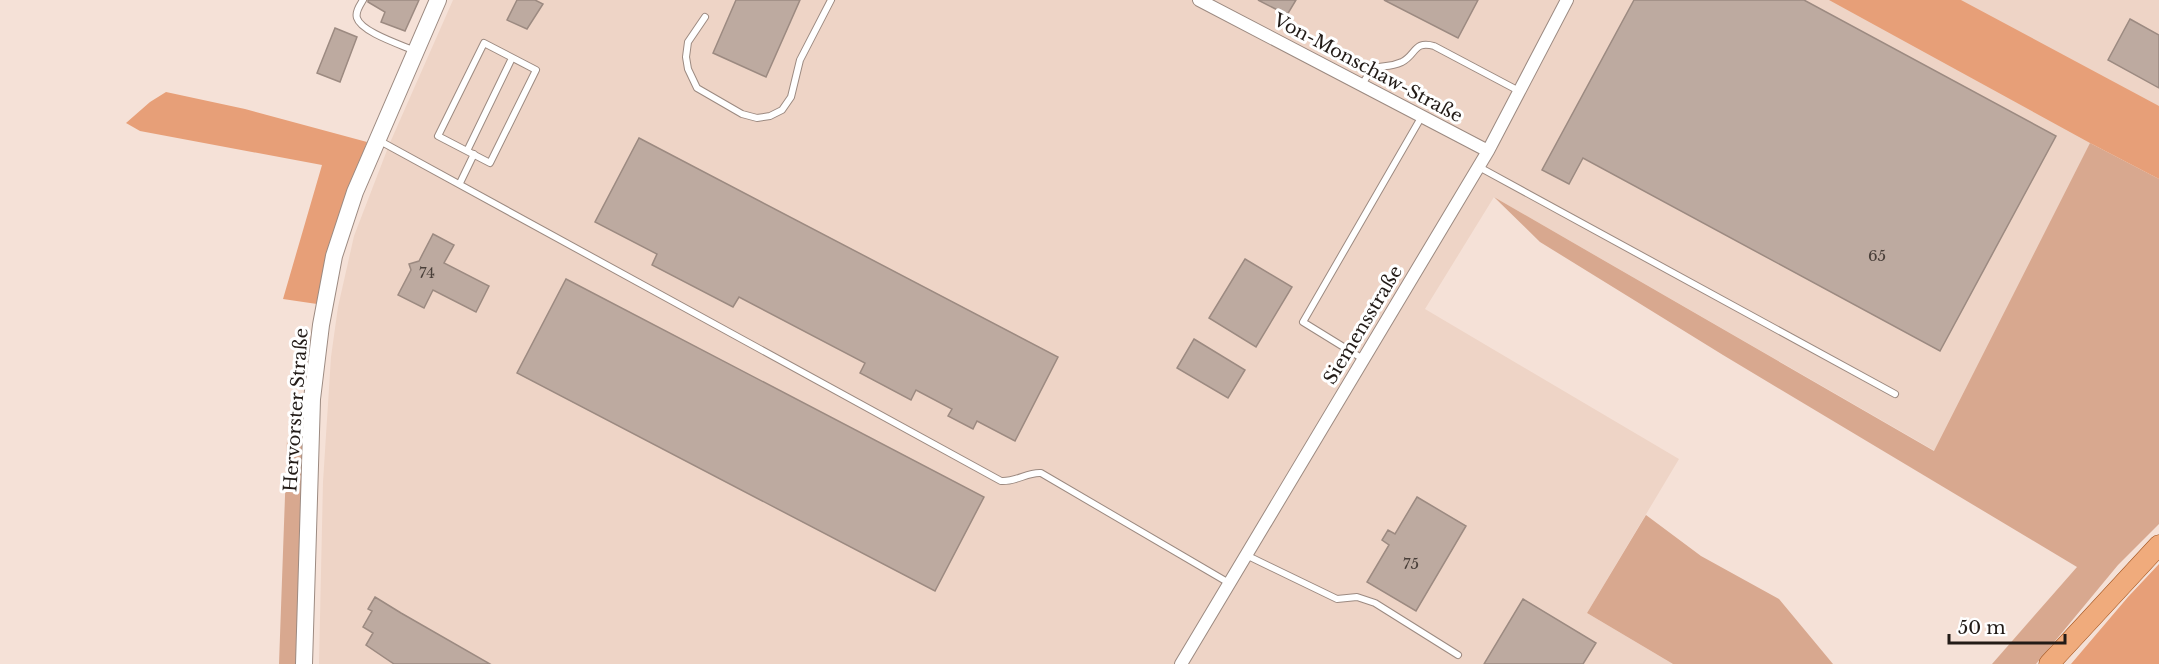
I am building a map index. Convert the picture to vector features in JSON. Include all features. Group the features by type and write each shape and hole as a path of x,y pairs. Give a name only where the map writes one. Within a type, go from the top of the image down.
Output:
{"main road":[{"path":"2049,664 2159,545"}],"street":[{"name":"Hervorster Straße","path":"304,664 312,399 321,325 334,256 354,192 438,0"},
{"name":"Von-Monschaw-Straße","path":"1199,0 1488,151"},
{"name":"Siemensstraße","path":"1181,664 1488,151 1567,0"}],"lane":[{"path":"363,0 357,19 364,28 415,51"},
{"path":"705,16 688,42 686,57 688,69 697,88 742,114 757,118 770,116 782,110 791,97 800,60 831,0"},
{"path":"484,43 512,57 536,70 490,163 438,136 484,43"},
{"path":"1362,85 1369,72 1376,66 1401,62 1418,46 1426,44 1434,46 1519,91"},
{"path":"467,151 512,57"},
{"path":"1364,359 1304,322 1422,116"},
{"path":"377,139 1001,482 1014,482 1034,472 1041,473 1229,583"},
{"path":"460,183 474,154"},
{"path":"1479,166 1895,394"},
{"path":"1246,555 1337,599 1357,597 1375,603 1458,655"}],"shaded area":[{"path":"453,0 2159,0 2159,146 2090,144 1935,451 1494,197 1425,309 1679,459 1587,613 1673,664 319,664 323,482 331,357 338,307 354,236 389,145"},
{"path":"1829,0 1961,0 2159,106 2159,179 2090,143"},
{"path":"166,92 245,109 367,142 330,241 317,304 283,299 322,165 140,131 126,123 150,102"},
{"path":"2090,143 2159,179 2159,524 2118,565 2036,664 1992,664 2077,567 1723,355 1540,242 1494,197 1934,451"},
{"path":"306,436 299,664 279,664 287,440"},
{"path":"1646,515 1701,556 1779,599 1833,664 1673,664 1587,613"},
{"path":"2159,564 2159,664 2071,664 2128,597"}],"building":[{"path":"368,0 419,0 405,31 381,22 385,12"},
{"path":"517,0 535,0 543,4 527,29 507,20"},
{"path":"736,0 800,0 766,77 713,53"},
{"path":"1258,0 1296,0 1287,15"},
{"path":"1384,0 1478,0 1458,38"},
{"path":"1634,0 1804,0 2056,136 1940,351 1583,158 1569,184 1542,170"},
{"path":"2130,19 2159,35 2159,88 2108,60"},
{"path":"335,28 357,37 340,82 317,73"},
{"path":"639,138 1058,357 1015,441 977,421 973,429 948,416 952,409 916,390 911,400 860,373 865,363 739,297 733,307 652,265 657,254 595,222"},
{"path":"433,234 454,245 444,263 489,286 476,312 433,290 424,308 398,295 411,270 409,264 419,261"},
{"path":"1245,259 1292,287 1256,347 1209,318"},
{"path":"566,279 984,497 935,591 517,373"},
{"path":"1194,339 1245,370 1228,398 1177,368"},
{"path":"1417,497 1466,526 1416,611 1367,582 1389,545 1382,540 1388,530 1395,534"},
{"path":"375,597 490,664 394,664 366,645 373,633 363,627 372,611 368,609"},
{"path":"1523,599 1596,643 1583,664 1484,664"}]}
